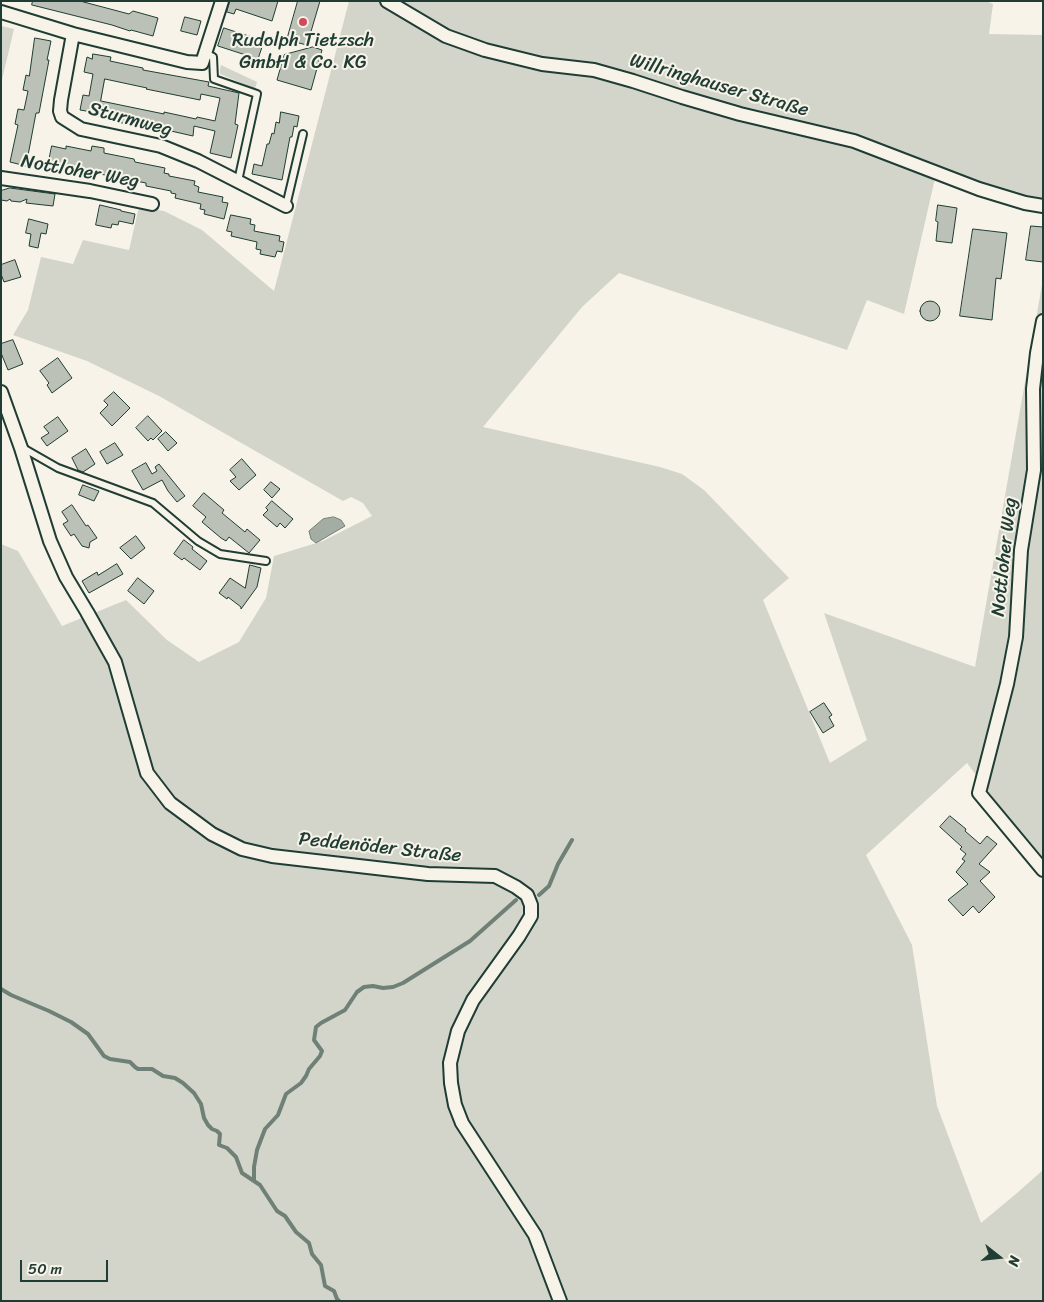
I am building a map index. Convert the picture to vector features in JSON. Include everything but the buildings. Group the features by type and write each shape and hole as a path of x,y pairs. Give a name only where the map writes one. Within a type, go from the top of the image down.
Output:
{"street":[{"path":"1,12 73,34 187,62 202,62 222,1"},
{"name":"Willringhauser Straße","path":"387,1 446,36 485,50 542,64 594,70 682,98 854,142 979,189 1025,203 1043,206"},
{"name":"Sturmweg","path":"73,34 61,100 60,112 62,116 81,129 161,146 198,161 286,206"},
{"name":"Nottloher Weg","path":"1,178 90,191 152,204"},
{"name":"Nottloher Weg","path":"1043,321 1033,389 1034,470 1021,550 1016,637 1007,684 980,793 1043,870"},
{"name":"Peddenöder Straße","path":"1,392 22,448 50,541 66,577 115,662 148,773 170,803 212,834 242,849 272,856 428,874 495,876 527,895 531,905 531,916 519,936 472,1000 458,1031 450,1063 451,1083 454,1104 462,1123 535,1235 560,1301"}],"lane":[{"path":"205,53 213,57 214,79 257,94 238,181"},
{"name":"Sturmweg","path":"286,206 302,134"},
{"path":"22,448 58,468 153,503 198,541 220,554 266,561"}],"shaded area":[{"path":"349,1 986,1 993,4 989,34 1043,35 1043,213 936,174 904,314 867,300 847,350 619,273 582,307 483,427 660,467 682,474 704,490 789,578 763,600 830,763 867,740 824,613 975,667 1043,279 1043,865 967,763 866,855 912,945 937,1106 981,1223 1043,1170 1043,1301 1,1301 1,544 18,551 62,626 126,600 167,640 199,662 239,642 266,598 274,556 323,541 372,516 363,503 351,497 343,501 159,396 87,361 13,335 28,310 41,257 73,264 83,240 129,250 139,207 164,211 202,230 274,291"},
{"path":"1,26 14,29 1,84"},
{"path":"221,65 257,82 255,89 220,74"},
{"path":"334,517 341,520 345,526 316,543 311,539 309,531 323,519"}],"waterway":[{"path":"539,895 549,886 558,864 572,840"},
{"path":"254,1181 257,1150 265,1129 278,1115 286,1094 301,1083 309,1069 320,1056 322,1051 314,1040 316,1027 345,1010 357,992 364,987 393,987 403,983 470,941 516,900"},
{"path":"1,989 71,1022 88,1034 104,1056 110,1059 130,1062 138,1069 152,1069 163,1076 175,1078 194,1093 201,1104 204,1118 208,1125 220,1134 219,1145 227,1148 236,1157 242,1173 260,1185 277,1211 285,1216 296,1232 309,1243 312,1254 321,1265 325,1286 334,1291 339,1301"}],"place":[{"name":"Rudolph Tietzsch GmbH & Co. KG","path":"303,22"}]}
